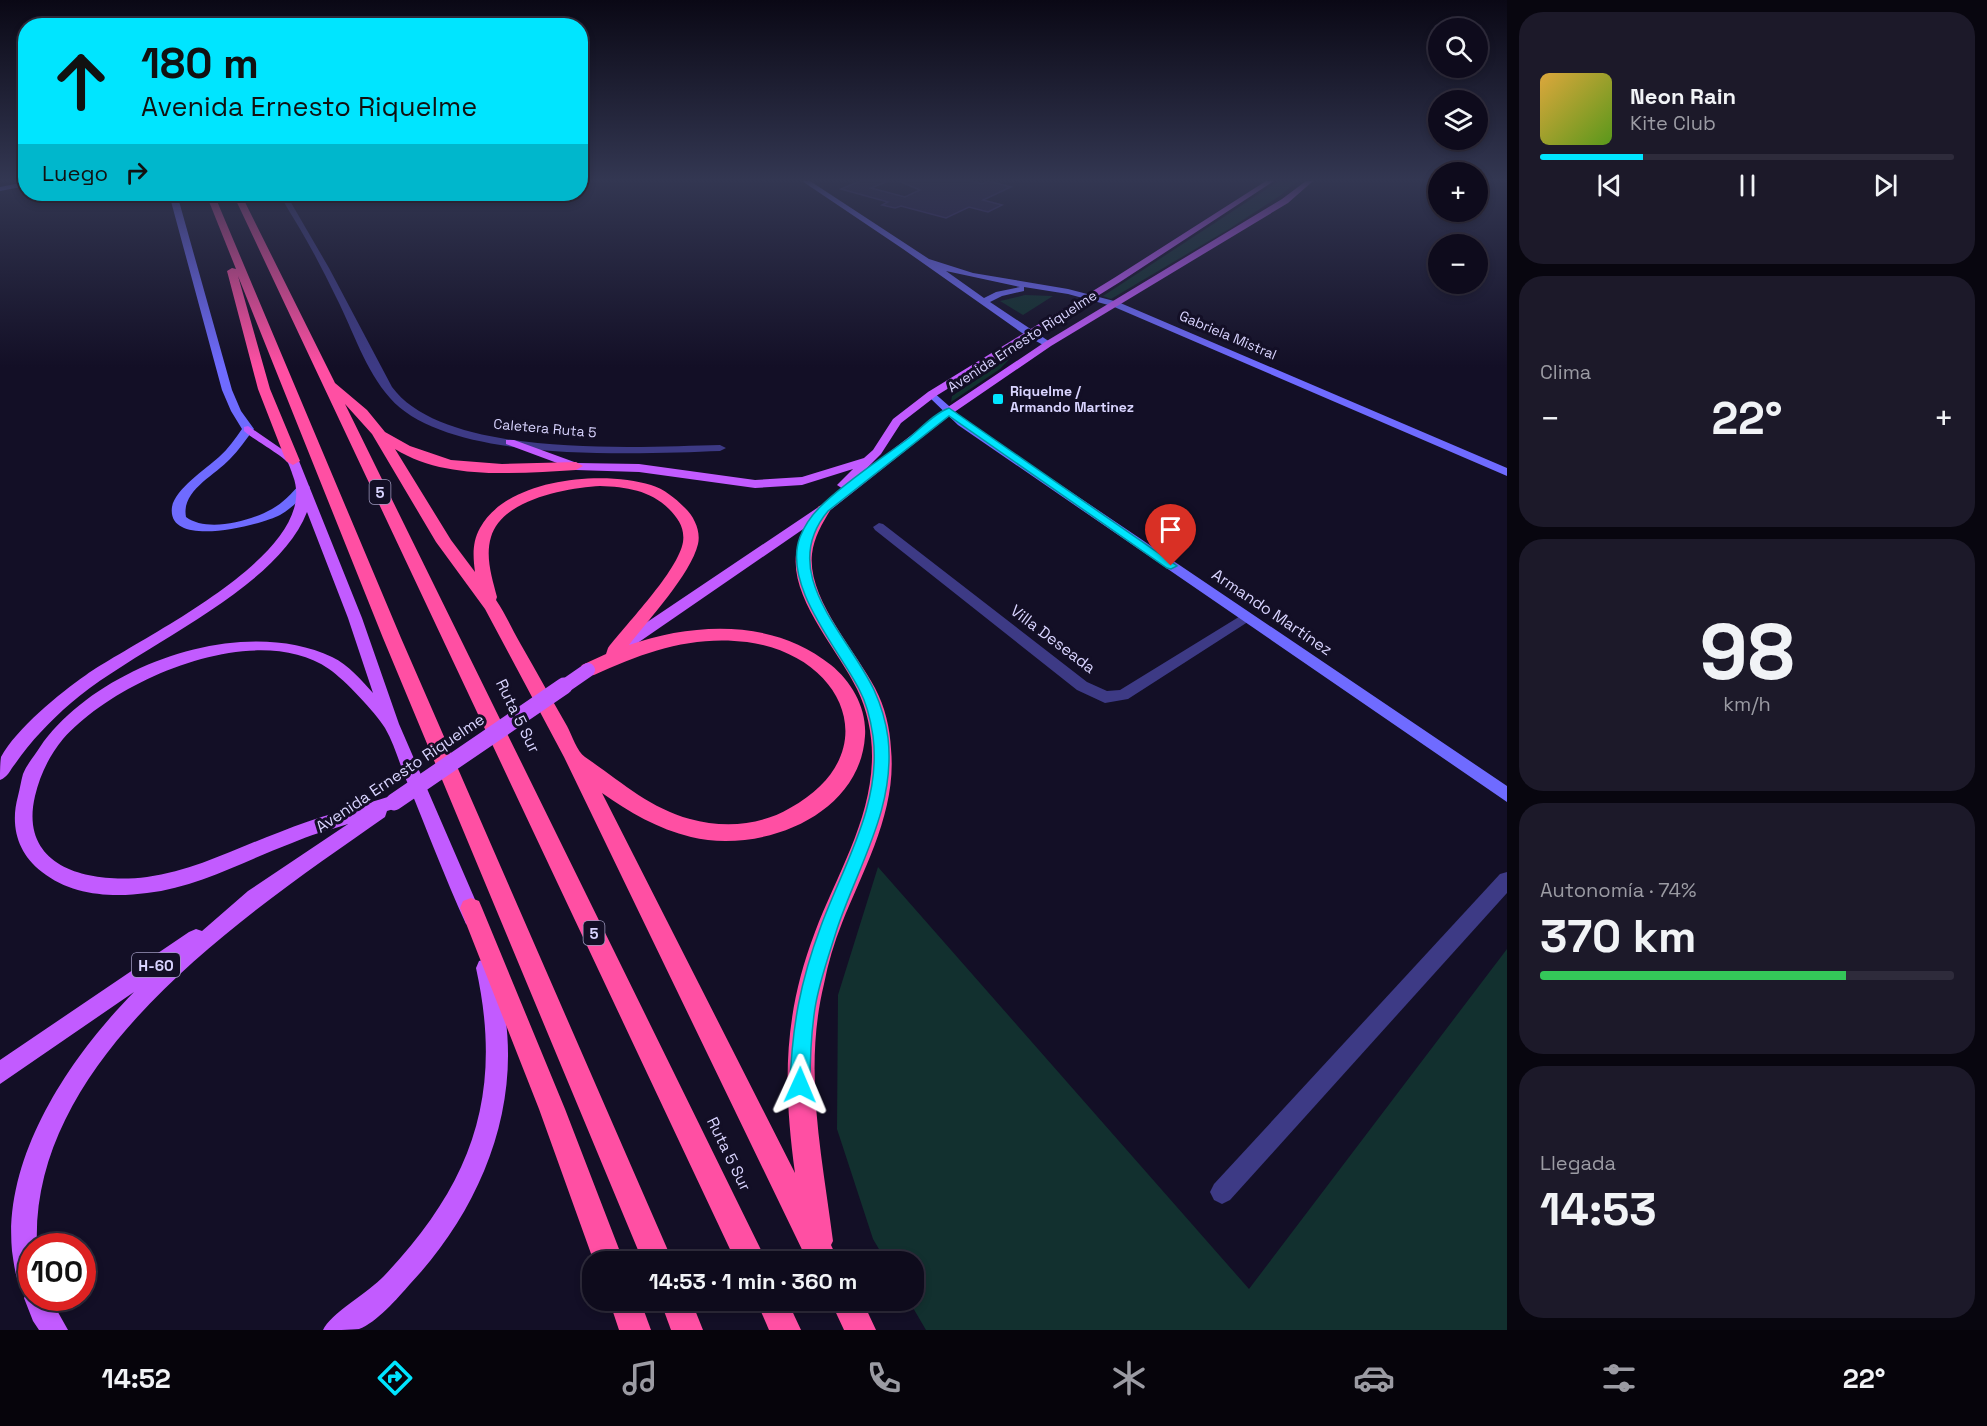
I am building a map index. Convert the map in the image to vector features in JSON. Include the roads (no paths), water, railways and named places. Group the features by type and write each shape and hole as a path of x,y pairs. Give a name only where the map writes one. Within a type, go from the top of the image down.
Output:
{"highway":[{"path":"228,243 233,276 264,389 293,460"},
{"path":"231,243 388,627 653,1251"},
{"name":"Ruta 5 Sur","path":"260,243 747,1251"},
{"path":"325,379 362,413 378,432 444,542 492,607 574,757 820,1251"},
{"path":"378,432 412,452 459,465 497,468 576,466"},
{"path":"492,607 482,572 483,539 486,529 506,509 534,493 567,484 610,482 648,489 680,510 690,530 691,541 688,552 674,573 614,652"},
{"path":"821,1251 800,1103 801,1035 811,986 829,928 870,825 882,758 880,735 868,691 818,608 806,581 803,557 806,538 810,527 824,509"},
{"path":"574,757 633,805 672,824 695,830 744,832 788,821 822,799 844,773 854,746 855,718 845,692 836,680 813,660 763,639 721,634 691,636 656,643 588,670"},
{"path":"471,908 552,1109 605,1251"},
{"path":"628,1311 635,1330"},
{"path":"679,1311 687,1330"},
{"path":"776,1311 786,1330"},
{"path":"850,1311 860,1330"}],"main road":[{"path":"187,243 227,390 236,411 248,429 293,460 355,618 391,724 471,908 493,993 497,1071 493,1107 483,1145 466,1184 443,1223 414,1261 380,1296 336,1330"},
{"path":"899,243 1028,333 1048,344"},
{"name":"Avenida Ernesto Riquelme","path":"824,509 860,466 877,452 897,421 932,394 1172,243"},
{"name":"Avenida Ernesto Riquelme","path":"0,1072 824,509 949,411 1048,344 1216,243"},
{"name":"Gabriela Mistral","path":"926,261 984,279 1090,295 1115,304 1507,472"},
{"path":"984,302 1008,291 1042,287"},
{"name":"Armando Martínez","path":"932,394 962,423 1507,795"},
{"path":"248,429 225,459 181,500 178,512 180,518 193,526 203,528 247,524 271,515 286,506 304,488"},
{"path":"510,442 576,466 639,468 741,483 783,483 836,472 877,452"},
{"path":"0,773 23,740 66,698 91,679 229,591 259,567 277,550 299,519 304,488"},
{"path":"391,724 342,672 312,653 293,648 251,645 203,652 178,659 130,680 86,709 66,727 43,755 27,784 22,804 22,823 26,841 36,856 51,869 82,882 120,887 170,882 210,871 287,837 394,802"},
{"path":"24,1233 26,1202 35,1162 49,1124 69,1087 100,1044 148,990 262,892"},
{"path":"42,1311 55,1330"}],"street":[{"name":"Caletera Ruta 5","path":"313,243 378,372 394,398 412,414 441,427 510,442 607,448 720,448"},
{"name":"Villa Deseada","path":"879,527 1082,686 1105,697 1123,695 1248,618"},
{"path":"1222,1192 1507,880"}],"place":[{"name":"Riquelme / Armando Martinez","path":"998,399"}]}
